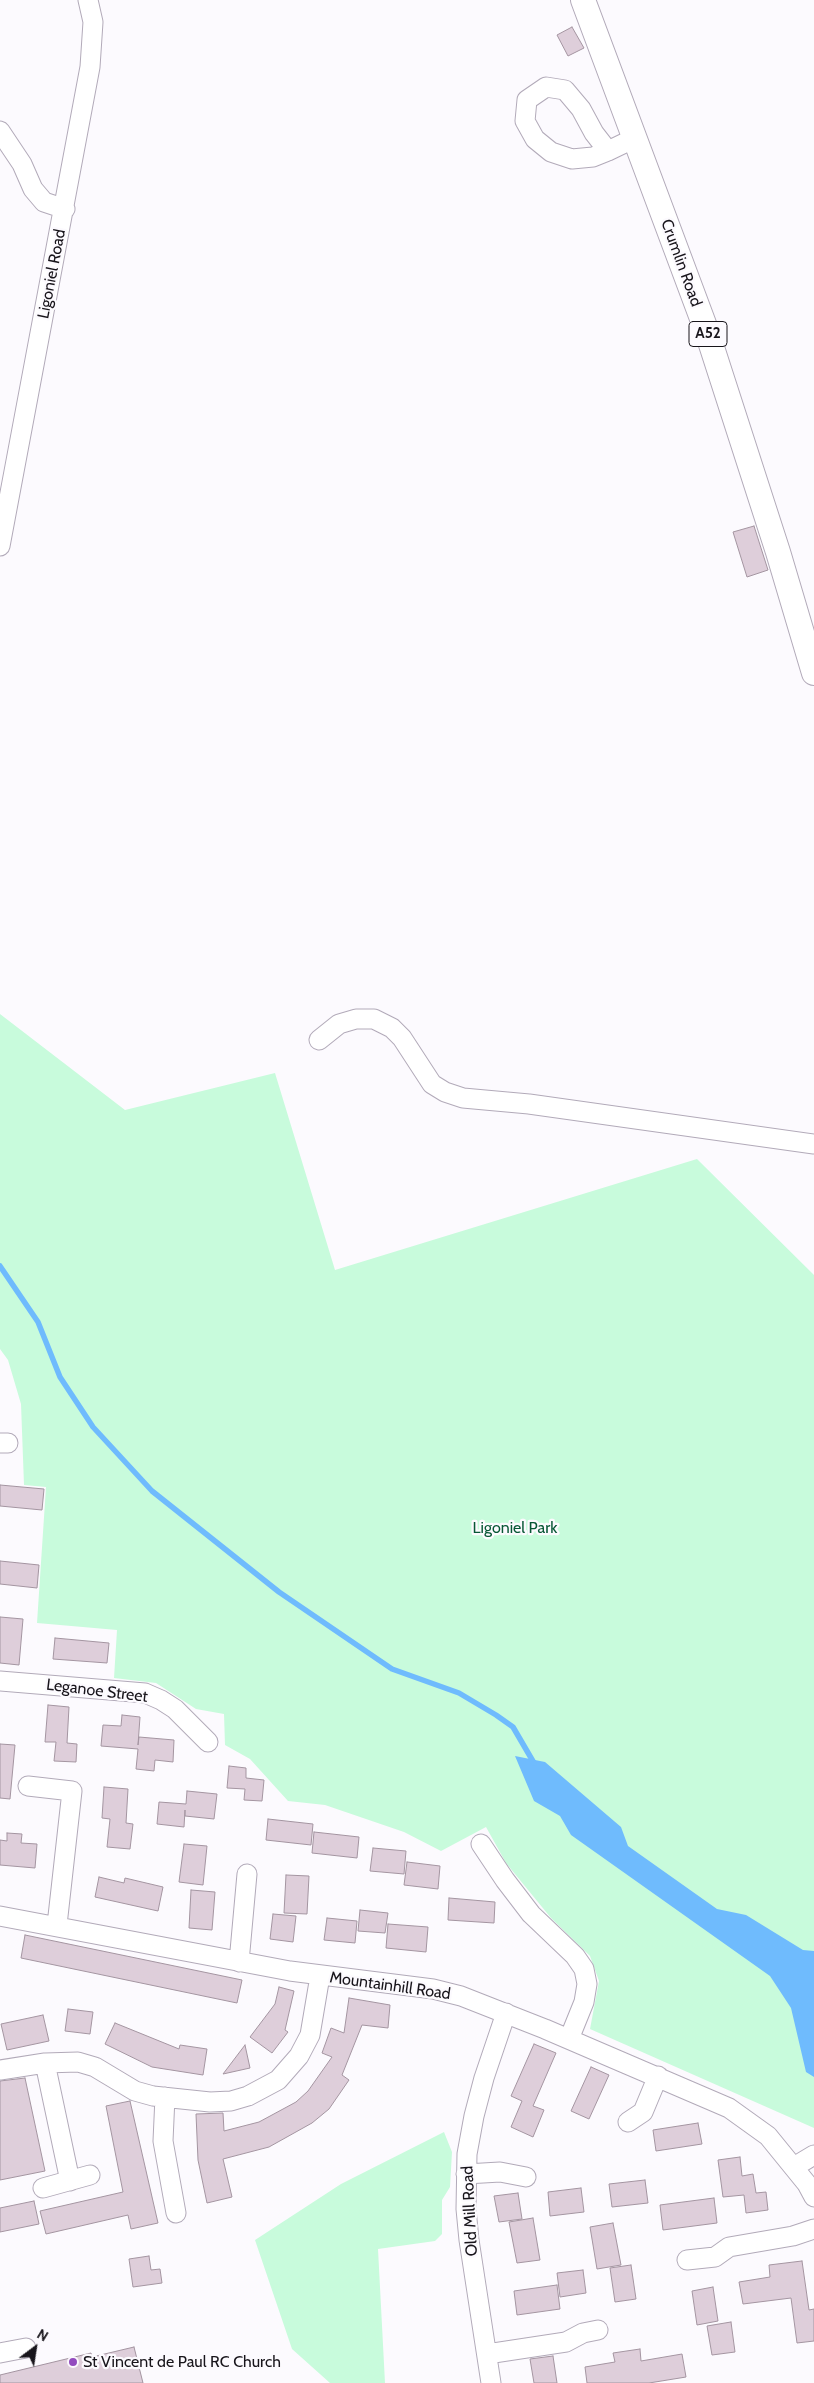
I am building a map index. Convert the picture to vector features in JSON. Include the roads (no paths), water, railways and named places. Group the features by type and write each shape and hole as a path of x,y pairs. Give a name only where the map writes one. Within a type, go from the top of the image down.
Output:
{"main road":[{"name":"Crumlin Road","path":"583,0 707,332 778,552 814,672"}],"street":[{"name":"Ligoniel Road","path":"0,546 65,210 93,41 93,22 88,0"},
{"path":"608,151 594,133 581,109 565,90 546,87 527,100 525,121 535,139 551,152 572,159 593,157 608,151 635,138"},
{"path":"0,131 22,164 33,189 44,202 65,210"},
{"path":"319,1040 339,1024 356,1019 374,1020 392,1028 402,1038 432,1084 446,1092 463,1098 529,1104 814,1144"},
{"name":"Leganoe Street","path":"0,1681 145,1694 161,1700 175,1709 208,1742"},
{"path":"28,1786 72,1791 65,1864 56,1925"},
{"path":"482,1844 504,1880 531,1914 575,1956 584,1969 587,1984 584,2002 569,2039"},
{"path":"239,1962 247,1874"},
{"name":"Mountainhill Road","path":"0,1916 56,1925 404,1994 433,1989 461,1996 701,2094 748,2120 768,2136 794,2167 814,2197"},
{"path":"0,2069 45,2062 78,2062 96,2067 135,2091 165,2098 210,2102 231,2101 248,2096 278,2080 299,2056 310,2035 320,1976"},
{"name":"Old Mill Road","path":"491,2383 469,2240 466,2174 467,2154 474,2116 506,2013"},
{"path":"45,2062 70,2180"},
{"path":"628,2122 643,2112 658,2076"},
{"path":"165,2098 163,2141 176,2213"},
{"path":"794,2167 814,2155"},
{"path":"466,2174 500,2172 526,2176"},
{"path":"43,2188 90,2175"},
{"path":"687,2260 715,2257 729,2247 793,2236 814,2229"},
{"path":"487,2354 566,2342 583,2332 598,2330"},
{"path":"0,2353 26,2348"}],"water":[{"path":"515,1756 545,1762 621,1827 628,1846 717,1909 746,1915 803,1950 814,1951 814,2077 806,2072 791,2008 770,1976 571,1835 560,1816 534,1801"}],"waterway":[{"path":"0,1266 38,1322 60,1377 93,1427 152,1491 279,1592 392,1669 459,1693 513,1727 534,1763"}],"place":[{"name":"St Vincent de Paul RC Church","path":"73,2362"}],"park label":[{"name":"Ligoniel Park","path":"515,1528"}]}
